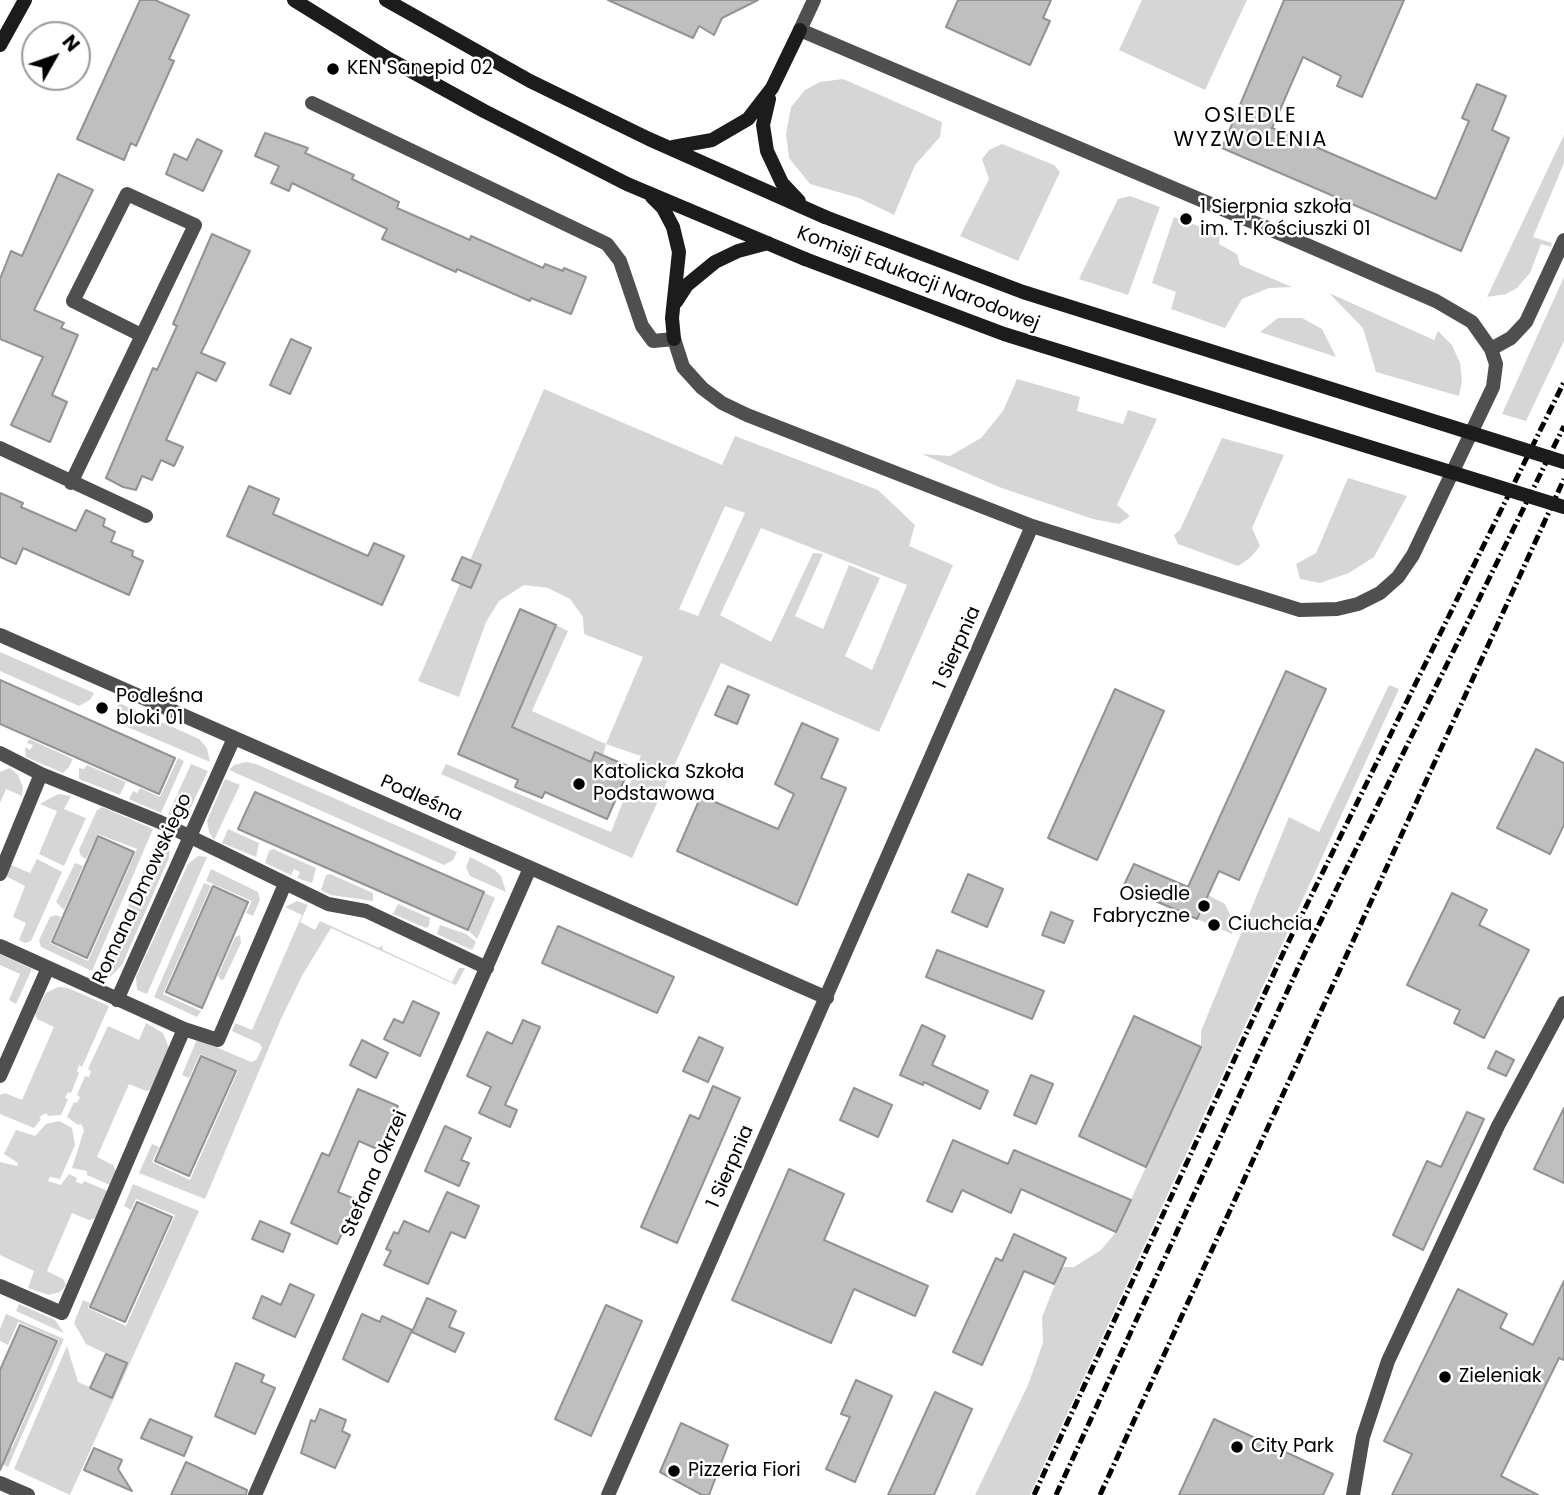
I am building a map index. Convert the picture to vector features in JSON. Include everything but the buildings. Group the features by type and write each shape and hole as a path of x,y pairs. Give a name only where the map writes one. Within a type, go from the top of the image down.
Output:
{"main road":[{"path":"0,46 25,0"},
{"name":"Komisji Edukacji Narodowej","path":"294,0 389,59 484,111 645,191 805,259 1004,334 1564,507"},
{"name":"Komisji Edukacji Narodowej","path":"386,0 530,80 668,147 825,217 1023,292 1564,462"},
{"path":"668,147 700,144 726,135 754,113 772,88 800,30"},
{"path":"772,88 763,125 767,151 782,183 808,209"},
{"path":"645,191 663,208 673,227 679,252 676,304 672,318 674,339"},
{"path":"676,304 687,285 715,262 748,247 769,243"}],"street":[{"path":"312,103 607,244 620,261 642,326 653,341 674,339 682,367 702,388 722,403 1032,526 1300,610 1337,610 1358,604 1380,593 1398,577 1413,555 1493,387 1496,364 1491,349 1472,322 1436,301 800,30 814,0"},
{"path":"71,483 195,225 127,194 73,301 141,335"},
{"path":"1491,349 1511,338 1526,322 1564,240"},
{"path":"0,448 146,516"},
{"name":"1 Sierpnia","path":"608,1495 1032,526"},
{"name":"Podleśna","path":"0,635 827,998"},
{"name":"Romana Dmowskiego","path":"0,946 117,1000 234,738"},
{"path":"0,753 41,774 100,796 190,836 328,904 366,911 487,968"},
{"path":"0,874 41,774"},
{"name":"Stefana Okrzei","path":"254,1495 530,867"},
{"path":"117,1000 184,1029 218,1040 285,884"},
{"path":"0,1076 47,970"},
{"path":"1353,1495 1363,1437 1388,1361 1498,1126 1564,1003"},
{"path":"0,1286 62,1313 184,1029"},
{"path":"0,1483 28,1495"}],"shaded area":[{"path":"1142,0 1247,0 1205,90 1119,50"},
{"path":"843,79 942,122 940,137 915,165 894,215 859,198 810,184 789,158 786,134 791,107 805,90 820,82"},
{"path":"1564,135 1564,163 1533,237 1552,243 1551,247 1541,244 1530,273 1517,288 1506,294 1487,297"},
{"path":"1002,144 1054,165 1060,172 1018,261 960,236 989,179 982,159 989,150"},
{"path":"1130,196 1160,207 1128,295 1079,279 1118,199"},
{"path":"1174,217 1220,234 1219,244 1237,254 1240,265 1292,287 1269,288 1242,299 1225,328 1171,309 1176,292 1152,283"},
{"path":"1564,277 1564,341 1526,421 1502,414"},
{"path":"1329,293 1434,340 1438,331 1452,345 1460,363 1462,381 1459,396 1376,372 1363,328"},
{"path":"1278,318 1302,318 1322,329 1336,357 1260,332"},
{"path":"1017,379 1080,397 1077,411 1123,424 1128,410 1157,419 1117,505 1130,516 1119,524 1093,519 999,487 922,454 950,456 981,438 1003,411"},
{"path":"544,389 722,465 735,436 878,490 915,525 909,546 953,565 879,732 721,663 632,858 441,774 446,764 611,832 641,756 606,744 643,657 584,634 583,617 570,599 548,588 524,585 499,601 486,622 459,697 418,681","holes":["725,506 745,513 698,616 679,609","761,528 907,585 872,670 845,656 880,578 849,565 823,629 795,616 823,554 813,553 771,642 720,615"]},
{"path":"1222,438 1284,455 1252,528 1260,546 1250,558 1238,566 1178,544 1174,535 1180,530"},
{"path":"1348,478 1407,496 1374,557 1349,573 1320,583 1300,579 1296,564 1316,553"},
{"path":"556,625 568,631 532,711 606,744 603,755 595,752 591,762 512,727"},
{"path":"0,652 94,693 90,700 79,706 0,671"},
{"path":"1389,685 1399,689 1030,1495 975,1495 1028,1385 1043,1343 1042,1317 1062,1267 1074,1267 1101,1250 1116,1232 1201,1048 1201,1031 1289,817 1319,832"},
{"path":"119,703 199,739 207,748 210,762 118,723 115,712"},
{"path":"29,739 73,759 69,767 63,773 26,757 25,747 30,750 33,745 27,743"},
{"path":"178,758 184,761 161,813 129,799 133,791 137,793 140,788 160,797"},
{"path":"246,762 457,852 453,860 444,865 229,770 234,765"},
{"path":"191,764 208,771 189,811 179,816 168,815"},
{"path":"87,765 126,782 120,795 79,779 79,768 84,769"},
{"path":"10,768 18,775 23,787 22,796 6,789 0,803 0,772"},
{"path":"225,779 240,785 214,840 207,821"},
{"path":"58,794 71,796 64,809 86,818 64,866 39,854 57,811 40,804"},
{"path":"102,807 153,829 92,971 41,947 39,940 50,917 61,917 50,943 88,961 137,849 98,834 86,859 81,856 79,850 97,810"},
{"path":"228,829 259,843 256,857 222,843"},
{"path":"160,832 170,847 169,858 122,965 109,978 99,973"},
{"path":"273,849 316,868 312,883 297,878 300,872 294,869 291,875 265,863 269,851"},
{"path":"198,856 207,857 147,994 137,990 136,977 188,864"},
{"path":"470,857 495,870 501,876 506,892 470,876 466,867"},
{"path":"37,859 62,872 31,941 25,943 19,940 26,923 13,917 25,886 6,876 11,865 30,873"},
{"path":"75,863 83,866 64,910 56,902"},
{"path":"211,869 258,892 260,900 253,916 246,913 252,901 206,881"},
{"path":"330,874 373,893 373,901 331,895 321,890 326,875"},
{"path":"204,883 211,886 163,994 201,1011 197,1017 154,997"},
{"path":"485,893 495,898 477,939 469,931"},
{"path":"1208,895 1225,904 1232,919 1232,934 1197,919"},
{"path":"297,901 308,905 300,922 315,930 320,921 379,948 382,945 383,950 452,982 459,968 465,968 456,985 331,928 303,974 281,1019 205,1199 139,1173 152,1144 159,1147 152,1162 190,1180 238,1071 200,1054 189,1078 182,1075 197,1039 251,1062 256,1060 262,1048 260,1044 232,1031 235,1023 252,1030 302,915 285,907"},
{"path":"398,904 430,918 429,926 426,928 393,914"},
{"path":"440,925 466,934 476,942 472,950 437,934"},
{"path":"240,935 241,943 224,979 221,980 218,976 235,937"},
{"path":"0,954 32,969 16,1004 9,1000 20,974 0,965"},
{"path":"58,987 68,988 109,1006 82,1067 79,1065 79,1073 71,1093 68,1092 65,1098 68,1099 61,1115 48,1116 46,1113 39,1117 41,1119 34,1128 0,1114 0,1095 5,1093 22,1100 54,1027 37,1019 35,1013 46,993"},
{"path":"146,1023 163,1033 169,1048 153,1089 146,1091 129,1084 97,1157 113,1165 116,1171 110,1185 87,1175 87,1171 72,1168 84,1130 81,1124 78,1125 67,1117 74,1102 77,1103 80,1097 77,1095 85,1076 89,1077 91,1071 88,1069 108,1026 139,1040"},
{"path":"59,1121 72,1128 75,1145 60,1179 50,1177 48,1181 61,1185 69,1174 77,1178 76,1182 82,1184 84,1181 108,1191 96,1218 89,1220 72,1213 47,1271 63,1279 66,1285 60,1292 49,1295 28,1288 34,1271 0,1255 0,1162 17,1166 18,1163 4,1154 16,1130 35,1136 46,1124"},
{"path":"133,1184 199,1211 70,1495 14,1469 67,1346 78,1382 111,1397 127,1364 86,1344 74,1323 83,1300 90,1303 88,1308 126,1326 175,1215 136,1199 131,1210 124,1206"},
{"path":"19,1304 55,1320 64,1333 16,1311"},
{"path":"6,1314 64,1339 8,1467 0,1463 0,1443 12,1448 59,1340 18,1322 8,1345 0,1341 0,1329"}],"railway":[{"path":"1034,1495 1286,947 1564,382"},
{"path":"1056,1495 1303,957 1564,426"},
{"path":"1100,1495 1564,479"}],"place":[{"name":"KEN Sanepid 02","path":"333,69"},
{"name":"1 Sierpnia szkoła im. T. Kościuszki 01","path":"1186,219"},
{"name":"Podleśna bloki 01","path":"102,708"},
{"name":"Katolicka Szkoła Podstawowa","path":"579,784"},
{"name":"Osiedle Fabryczne","path":"1204,906"},
{"name":"Ciuchcia","path":"1214,925"},
{"name":"Zieleniak","path":"1445,1377"},
{"name":"City Park","path":"1237,1447"},
{"name":"Pizzeria Fiori","path":"674,1471"}],"district":[{"name":"OSIEDLE WYZWOLENIA","path":"1251,129"}]}
